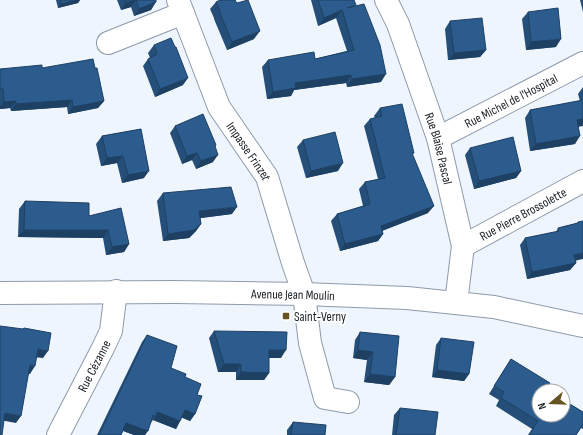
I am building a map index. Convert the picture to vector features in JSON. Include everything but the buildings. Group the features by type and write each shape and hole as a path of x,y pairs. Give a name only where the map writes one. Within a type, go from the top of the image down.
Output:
{"street":[{"name":"Rue Blaise Pascal","path":"386,0 398,24 438,138 463,246 456,303"},
{"name":"Impasse Frinzet","path":"108,43 180,6 219,107 267,177 304,294 310,343 325,398 348,402"},
{"name":"Rue Michel de l'Hospital","path":"438,138 583,63"},
{"name":"Rue Pierre Brossolette","path":"463,246 583,181"},
{"name":"Avenue Jean Moulin","path":"0,293 116,291 304,294 407,298 494,307 583,326"},
{"name":"Rue Cézanne","path":"58,435 111,331 116,291"}],"place":[{"name":"Saint-Verny","path":"286,316"}]}
